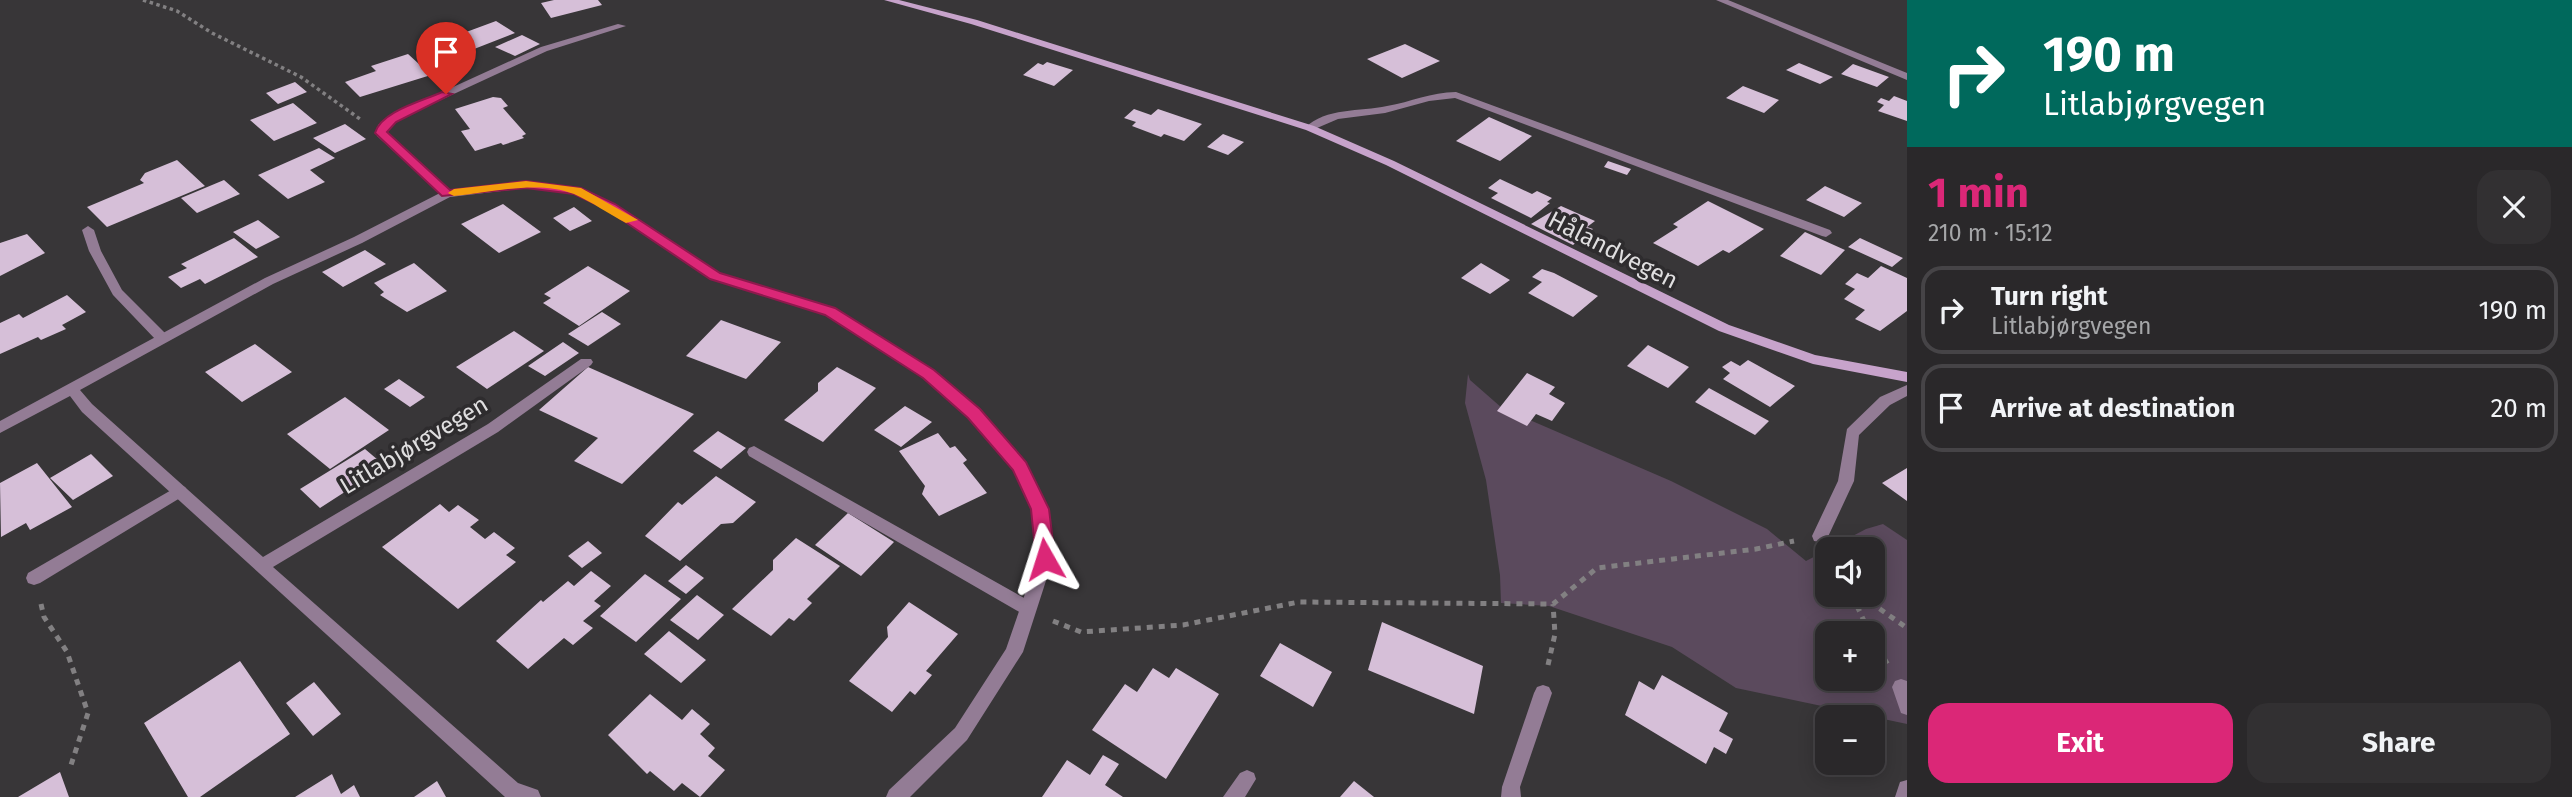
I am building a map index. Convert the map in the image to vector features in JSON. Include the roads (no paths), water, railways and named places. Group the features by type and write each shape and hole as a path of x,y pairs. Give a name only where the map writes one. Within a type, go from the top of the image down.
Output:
{"main road":[{"name":"Hålandvegen","path":"888,0 974,22 1310,128 1390,163 1724,328 1813,359 1907,377"}],"street":[{"path":"1720,0 1907,77"},
{"path":"447,194 381,133 383,127 400,115 544,49 621,26"},
{"path":"1310,128 1329,117 1388,109 1432,94 1456,95 1826,233"},
{"path":"0,428 161,337 447,194 526,185 577,191 611,207 715,276 830,312 929,374 974,413 1020,466 1040,509 1045,559 1014,652 961,734 907,790 896,797"},
{"path":"88,230 94,251 117,292 161,337"},
{"name":"Litlabjørgvegen","path":"264,564 493,428 586,362"},
{"path":"71,388 87,408 264,564 401,693 512,790 531,797"},
{"path":"1820,536 1846,481 1852,433 1885,401 1907,390"},
{"path":"754,452 1027,608"},
{"path":"34,578 180,491"},
{"path":"1900,687 1907,707"},
{"path":"1511,797 1511,787 1543,693"},
{"path":"1233,797 1247,779"},
{"path":"1905,797 1907,789"}]}
